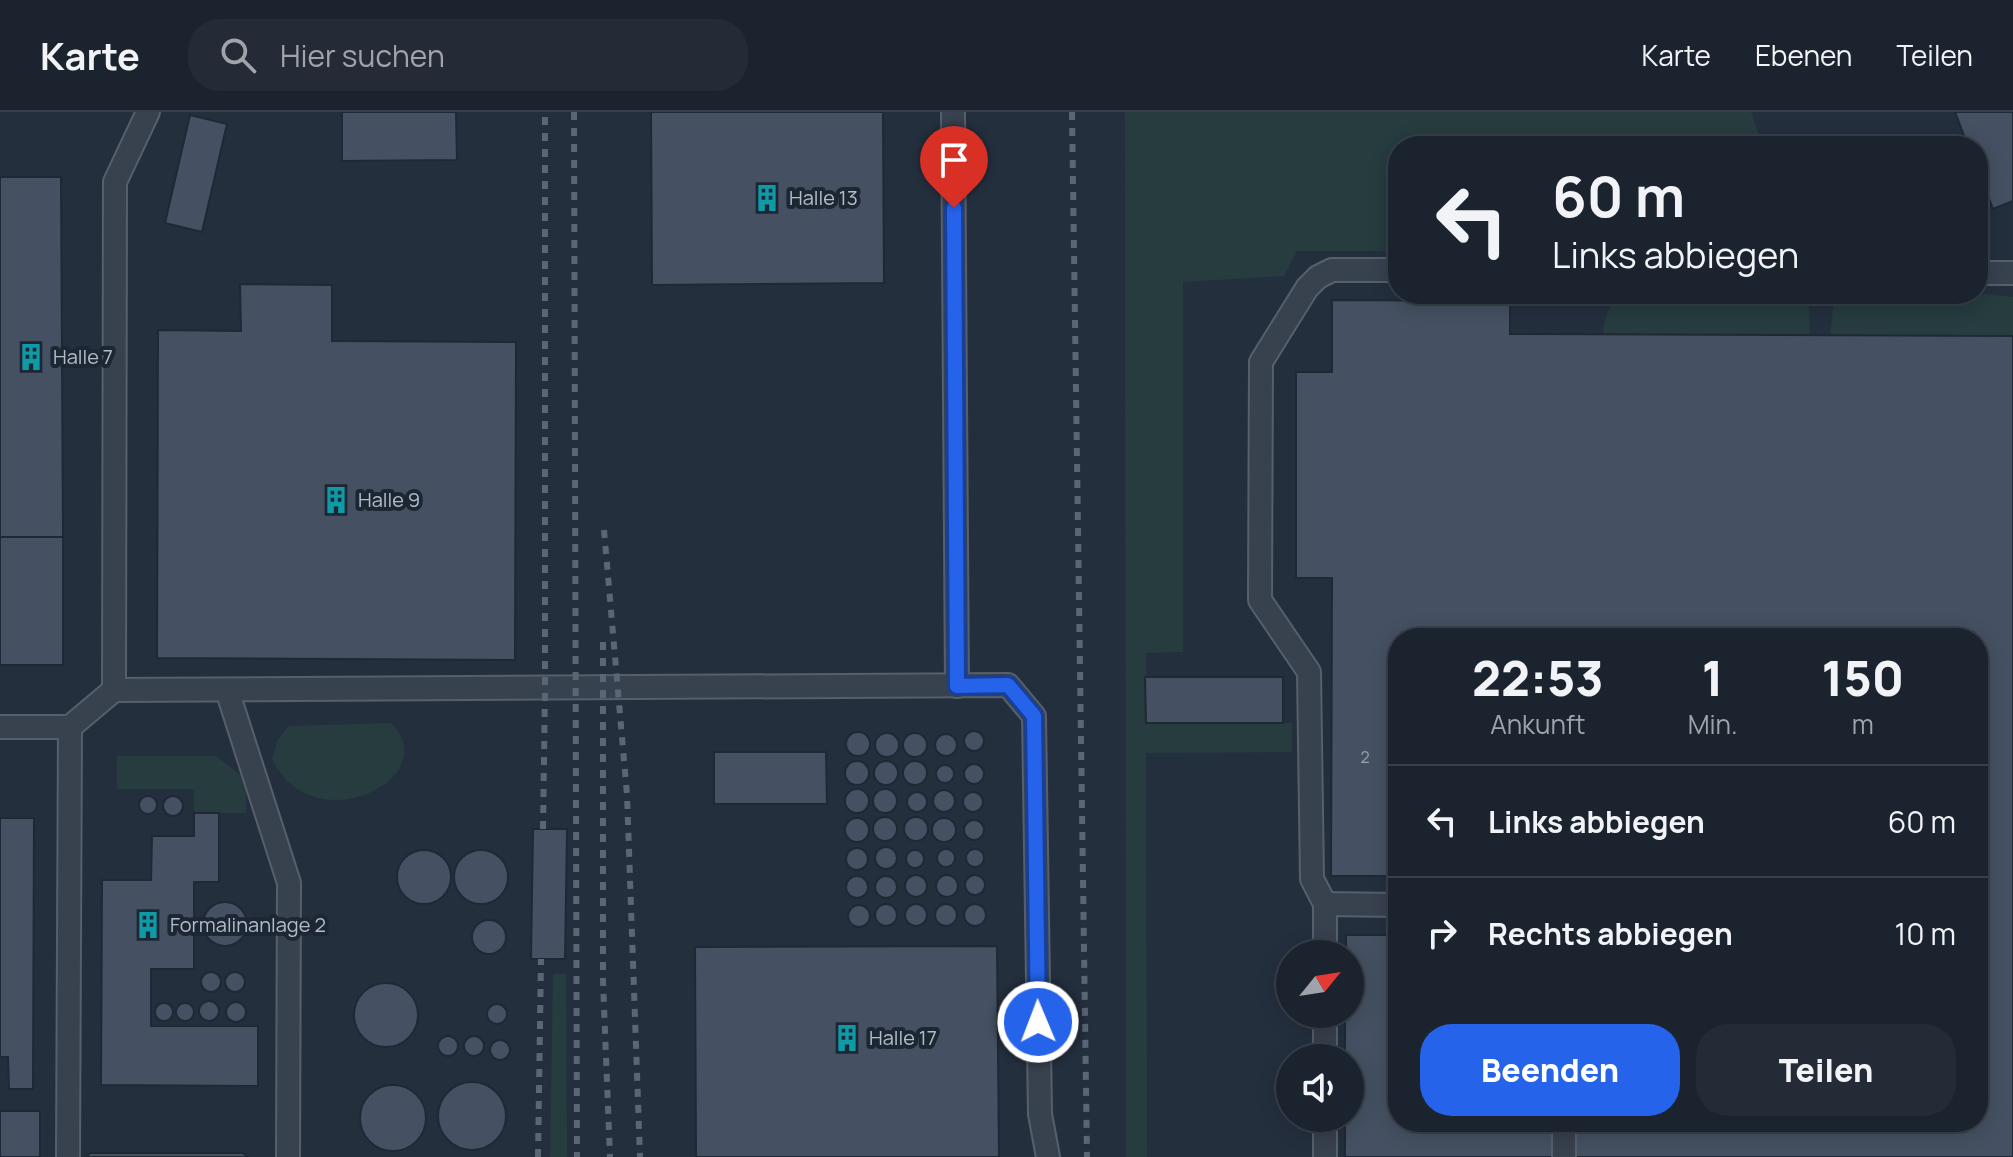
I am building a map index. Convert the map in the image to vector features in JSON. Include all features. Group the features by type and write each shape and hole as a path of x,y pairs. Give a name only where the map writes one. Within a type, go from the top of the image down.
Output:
{"lane":[{"path":"114,690 115,182 148,112"},
{"path":"953,112 957,686"},
{"path":"1325,940 1325,904 1312,879 1309,672 1260,600 1261,362 1307,288 1318,277 1332,270 1388,270"},
{"path":"1988,273 2013,273"},
{"path":"0,727 70,727 114,690 1008,685 1034,716 1040,1114 1048,1157"},
{"path":"227,690 289,883 288,1157"},
{"path":"68,1157 70,727"},
{"path":"1325,904 1388,905"},
{"path":"1325,1132 1325,1157"},
{"path":"1564,1132 1564,1157"}],"green space":[{"path":"1125,112 1751,112 1759,136 1388,136 1388,251 1297,251 1284,276 1183,282 1183,652 1146,653 1146,723 1292,723 1292,752 1146,753 1147,1157 1126,1157"},
{"path":"1988,294 2013,297 2013,336 1830,335 1834,304 1988,304"},
{"path":"1614,304 1809,304 1810,335 1603,334"},
{"path":"391,723 403,744 401,765 388,782 366,794 341,800 314,797 290,784 272,758 278,739 289,726"},
{"path":"117,756 216,756 246,779 246,813 194,813 194,789 117,789"},
{"path":"553,974 566,974 567,1157 550,1157"}],"building":[{"path":"342,112 456,112 457,160 342,161"},
{"name":"Halle 13","path":"651,112 883,112 884,283 652,285"},
{"path":"1955,112 2013,112 2013,201 1993,209 1988,196 1988,136 1964,136"},
{"path":"190,115 227,124 202,232 165,223"},
{"name":"Halle 7","path":"0,177 61,177 63,537 0,537"},
{"name":"Halle 9","path":"240,284 332,285 332,341 516,342 515,660 157,658 158,330 241,331"},
{"path":"1332,300 1388,300 1388,304 1510,304 1510,334 2013,336 2013,1157 1345,1157 1345,1132 1364,1132 1364,1044 1345,1044 1345,1028 1364,1028 1364,940 1346,940 1346,935 1388,935 1388,1132 1988,1132 1988,628 1388,628 1388,876 1331,876 1332,578 1296,578 1296,372 1332,372"},
{"path":"0,537 63,537 63,665 0,665"},
{"path":"1145,677 1283,677 1283,723 1146,723"},
{"path":"974,731 981,734 984,741 981,748 974,751 967,748 964,741 967,734"},
{"path":"858,732 867,735 870,744 867,753 858,756 849,753 846,744 849,735"},
{"path":"887,733 898,740 899,745 892,756 887,757 876,750 875,745 882,734"},
{"path":"915,733 924,736 927,745 924,754 915,757 906,754 903,745 906,736"},
{"path":"946,734 954,737 957,745 954,753 946,756 938,753 935,745 938,737"},
{"path":"714,752 826,752 827,804 714,804"},
{"path":"857,761 866,764 869,773 866,782 857,785 848,782 845,773 848,764"},
{"path":"886,761 895,764 898,773 895,782 886,785 877,782 874,773 877,764"},
{"path":"915,761 924,764 927,773 924,782 915,785 906,782 903,773 906,764"},
{"path":"974,764 981,767 984,774 981,781 974,784 967,781 964,774 967,767"},
{"path":"945,765 954,774 945,783 936,774"},
{"path":"857,789 866,792 869,801 866,810 857,813 848,810 845,801 848,792"},
{"path":"885,789 894,792 897,801 894,810 885,813 876,810 873,801 876,792"},
{"path":"944,790 952,793 955,801 952,809 944,812 936,809 933,801 936,793"},
{"path":"913,792 921,792 927,802 921,812 913,812 907,806 907,798"},
{"path":"973,792 980,795 983,802 980,809 973,812 966,809 963,802 966,795"},
{"path":"144,796 152,796 157,805 155,812 144,814 139,809 139,801"},
{"path":"173,796 180,799 183,806 180,813 173,816 166,813 163,806 166,799"},
{"name":"Formalinanlage 2","path":"194,813 219,813 219,882 194,882 194,969 151,969 151,1026 258,1026 258,1086 101,1085 102,880 151,880 152,836 194,836"},
{"path":"885,817 893,821 897,829 893,837 885,841 877,837 873,829 877,821"},
{"path":"916,817 925,820 928,829 925,838 916,841 907,838 904,829 907,820"},
{"path":"0,818 34,818 33,1089 9,1089 8,1057 0,1057"},
{"path":"857,818 866,821 869,830 866,839 857,842 848,839 845,830 848,821"},
{"path":"944,818 955,825 956,830 949,841 944,842 933,835 932,830 939,819"},
{"path":"974,820 981,823 984,830 981,837 974,840 967,837 964,830 967,823"},
{"path":"533,829 567,829 565,959 531,959"},
{"path":"886,847 894,850 897,858 894,866 886,869 878,866 875,858 878,850"},
{"path":"853,848 861,848 868,859 861,870 853,870 846,863 846,855"},
{"path":"946,849 955,858 946,867 937,858"},
{"path":"975,849 984,858 975,867 966,858"},
{"path":"424,850 443,858 451,877 443,896 424,904 405,896 397,877 405,858"},
{"path":"481,850 500,858 508,877 500,896 481,904 462,896 454,877 462,858"},
{"path":"915,850 924,859 915,868 906,859"},
{"path":"912,875 920,875 927,886 920,897 912,897 905,890 905,882"},
{"path":"947,875 955,878 958,886 955,894 947,897 939,894 936,886 939,878"},
{"path":"975,875 982,878 985,885 982,892 975,895 968,892 965,885 968,878"},
{"path":"853,876 861,876 868,887 861,898 853,898 846,891 846,883"},
{"path":"882,876 890,876 897,887 890,898 882,898 875,891 875,883"},
{"path":"225,902 241,908 247,924 241,940 225,946 209,940 203,924 209,908"},
{"path":"882,904 890,904 897,915 890,926 882,926 875,919 875,911"},
{"path":"916,904 924,907 927,915 924,923 916,926 908,923 905,915 908,907"},
{"path":"942,904 950,904 957,915 950,926 942,926 935,919 935,911"},
{"path":"975,904 983,907 986,915 983,923 975,926 967,923 964,915 967,907"},
{"path":"859,905 867,908 870,916 867,924 859,927 851,924 848,916 851,908"},
{"path":"489,920 501,925 506,937 501,949 489,954 477,949 472,937 477,925"},
{"name":"Halle 17","path":"997,946 999,1157 696,1157 695,947"},
{"path":"211,972 218,975 221,982 218,989 211,992 204,989 201,982 204,975"},
{"path":"235,972 242,975 245,982 242,989 235,992 228,989 225,982 228,975"},
{"path":"386,983 398,985 409,992 416,1003 416,1027 409,1038 398,1045 386,1047 374,1045 363,1038 356,1027 354,1015 356,1003 363,992 374,985"},
{"path":"209,1001 216,1004 219,1011 216,1018 209,1021 202,1018 199,1011 202,1004"},
{"path":"236,1002 243,1005 246,1012 243,1019 236,1022 229,1019 226,1012 229,1005"},
{"path":"164,1003 173,1012 164,1021 155,1012"},
{"path":"185,1003 194,1012 185,1021 176,1012"},
{"path":"497,1004 504,1007 507,1014 504,1021 497,1024 490,1021 487,1014 490,1007"},
{"path":"448,1036 455,1039 458,1046 455,1053 448,1056 441,1053 438,1046 441,1039"},
{"path":"474,1036 481,1039 484,1046 481,1053 474,1056 467,1053 464,1046 467,1039"},
{"path":"500,1040 507,1043 510,1050 507,1057 500,1060 493,1057 490,1050 493,1043"},
{"path":"472,1082 496,1092 506,1116 496,1140 472,1150 448,1140 438,1116 448,1092"},
{"path":"387,1085 399,1085 411,1090 421,1100 426,1118 424,1131 411,1146 399,1151 387,1151 375,1146 365,1136 360,1124 360,1112 365,1100 375,1090"},
{"path":"0,1111 40,1111 40,1157 0,1157"},
{"path":"90,1153 243,1153 248,1157 86,1157"}],"railway":[{"path":"543,829 545,112"},
{"path":"574,112 577,1157"},
{"path":"1072,112 1087,1157"},
{"path":"604,530 627,795 640,1157"},
{"path":"603,642 603,981 610,1157"},
{"path":"538,1157 541,959"}],"place":[{"name":"Halle 13","path":"767,198"},
{"name":"Halle 7","path":"31,357"},
{"name":"Halle 9","path":"336,500"},
{"name":"Formalinanlage 2","path":"148,925"},
{"name":"Halle 17","path":"847,1038"}],"route":[{"path":"954,208 957,686 1008,685 1034,716 1038,1022"}]}
